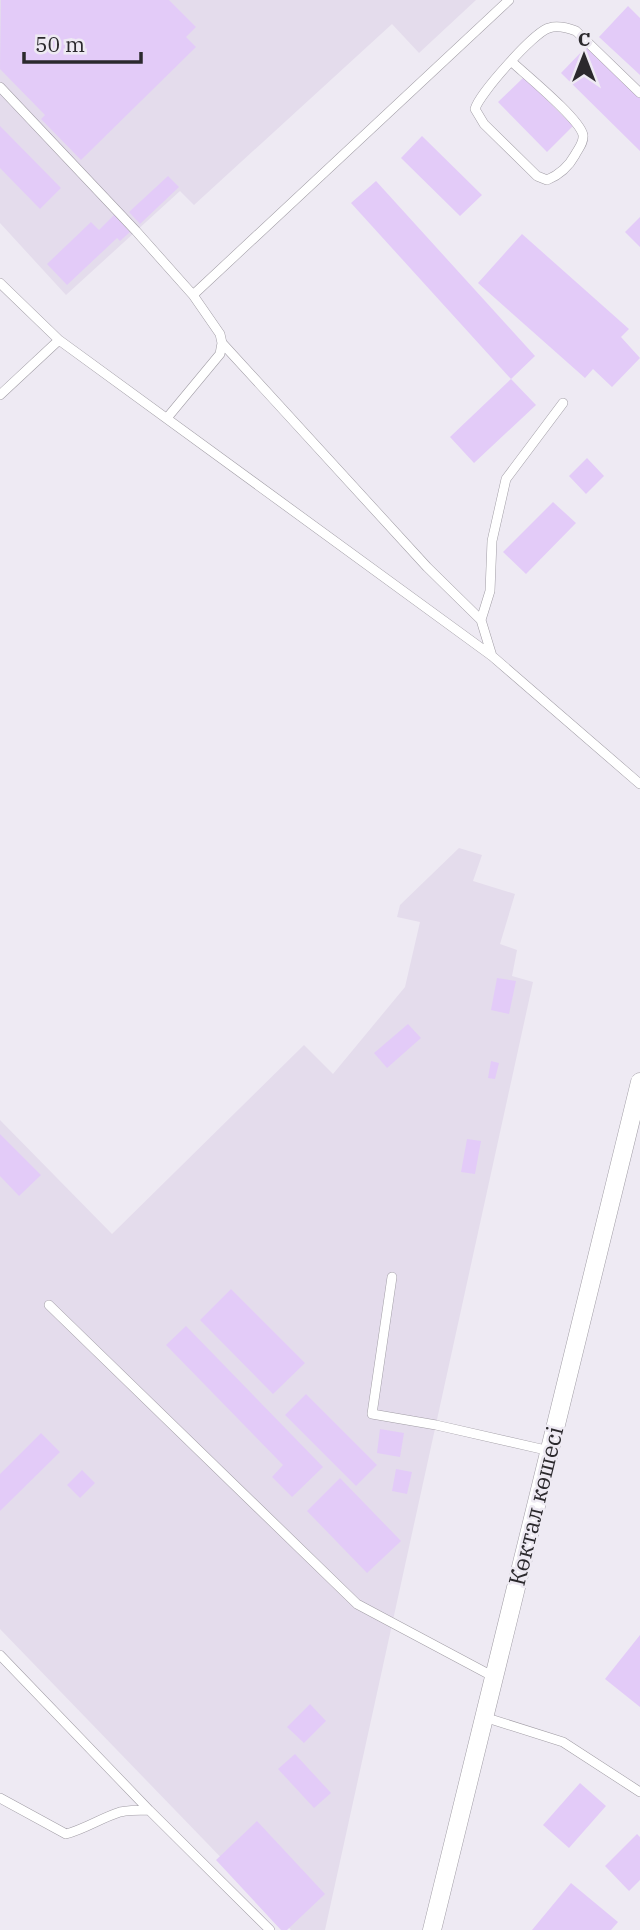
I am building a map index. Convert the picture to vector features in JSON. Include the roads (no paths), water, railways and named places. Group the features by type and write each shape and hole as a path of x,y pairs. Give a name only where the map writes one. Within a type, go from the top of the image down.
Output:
{"street":[{"name":"Көктал көшесі","path":"432,1930 550,1451 635,1123 640,1082"}],"lane":[{"path":"193,295 509,0"},
{"path":"512,62 573,118 583,132 583,142 571,162 555,177 547,180 537,176 484,124 475,109 478,99 527,45 547,28 566,27 576,31 640,93"},
{"path":"0,87 193,295 220,334 220,354 167,418"},
{"path":"0,283 59,340 492,656 640,784"},
{"path":"0,395 59,340"},
{"path":"222,343 427,567 481,620 492,656"},
{"path":"481,620 490,591 492,541 506,479 563,403"},
{"path":"392,1277 372,1414 436,1425 550,1451"},
{"path":"49,1305 357,1604 494,1677"},
{"path":"0,1654 149,1810 270,1930"},
{"path":"484,1717 563,1742 640,1792"},
{"path":"0,1798 66,1835 123,1811 149,1810"}]}
